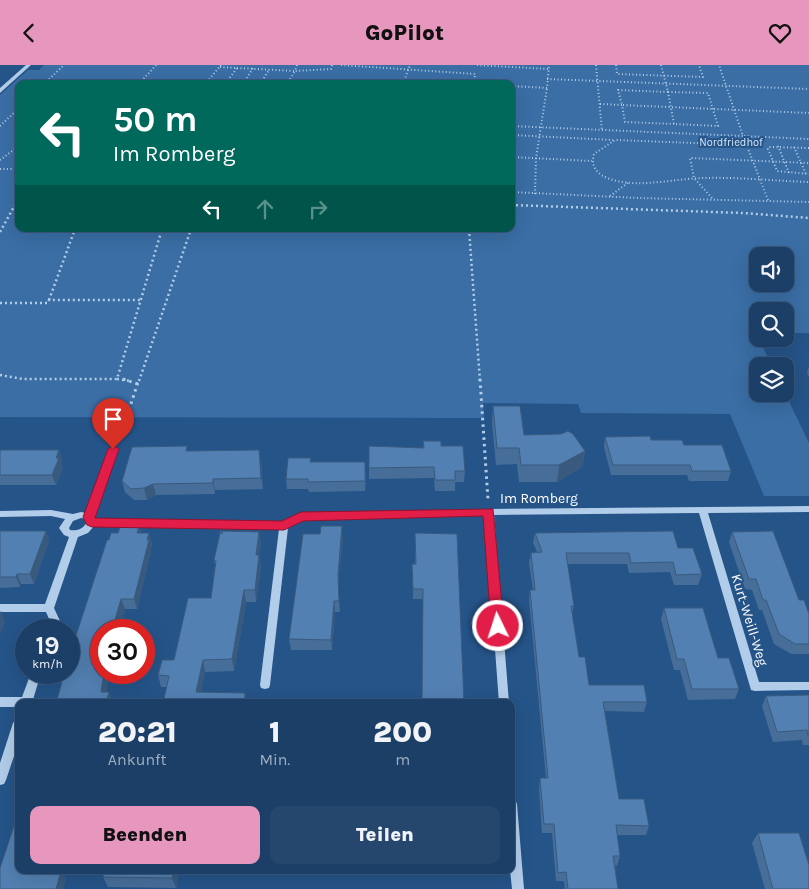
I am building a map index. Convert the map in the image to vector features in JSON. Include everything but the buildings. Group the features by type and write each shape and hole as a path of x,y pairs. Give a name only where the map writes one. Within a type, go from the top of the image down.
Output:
{"street":[{"path":"0,91 29,65"},
{"path":"73,517 66,522 64,528 67,533 74,535 82,533 89,528 113,449"},
{"name":"Im Romberg","path":"0,513 51,513 73,517 81,515 90,520 284,526 301,517 489,512 809,509"},
{"name":"Kurt-Weill-Weg","path":"702,510 755,687 809,686"},
{"path":"489,512 504,699"},
{"path":"265,685 284,526"},
{"path":"55,619 49,608 74,535"},
{"path":"0,608 49,608"},
{"path":"27,699 32,684"},
{"path":"0,701 15,702"},
{"path":"0,780 15,735"},
{"path":"515,853 518,889"}],"path":[{"path":"48,80 64,65"},
{"path":"143,80 156,65"},
{"path":"289,80 297,65"},
{"path":"208,80 220,66 295,71 330,69 332,65"},
{"path":"340,65 475,74"},
{"path":"405,80 410,65"},
{"path":"474,80 477,65 548,69"},
{"path":"536,193 536,158 549,65"},
{"path":"596,65 602,131"},
{"path":"616,65 617,74 703,77 699,65"},
{"path":"661,65 674,124"},
{"path":"718,65 733,110 768,200"},
{"path":"228,80 237,68"},
{"path":"245,80 253,69"},
{"path":"262,80 269,69"},
{"path":"547,79 809,89"},
{"path":"515,86 546,88"},
{"path":"618,90 668,92 708,93 718,126 625,122 618,90"},
{"path":"600,104 809,113"},
{"path":"0,125 15,112"},
{"path":"515,126 809,139"},
{"path":"515,135 747,145"},
{"path":"615,140 594,154 592,161 596,171 602,176 629,183 655,183 694,178 809,182"},
{"path":"778,146 789,173"},
{"path":"808,174 778,171 768,149 769,147 778,146 809,148"},
{"path":"794,147 808,174"},
{"path":"0,160 15,149"},
{"path":"515,157 592,161"},
{"path":"712,199 694,178 690,158 809,163"},
{"path":"0,169 15,169"},
{"path":"610,197 629,183"},
{"path":"515,192 610,197 809,202"},
{"path":"515,205 743,213 809,218"},
{"path":"0,232 15,206"},
{"path":"0,303 48,303 73,232"},
{"path":"117,379 161,232"},
{"path":"113,449 112,436 120,420 128,413 189,232"},
{"path":"469,232 489,512"},
{"path":"49,300 142,300"},
{"path":"0,375 23,379 117,379 129,380 138,384"}],"green space":[{"name":"Nordfriedhof","path":"44,65 809,65 809,333 794,333 794,302 749,302 749,347 763,347 768,357 749,357 749,402 789,402 809,443 809,496 764,496 730,414 581,413 578,404 483,403 484,418 0,417 0,95 15,82 15,232 515,232 515,80 17,80 28,70 39,70"}],"route":[{"path":"113,449 89,517 92,522 284,526 301,517 489,512 498,626"}]}
